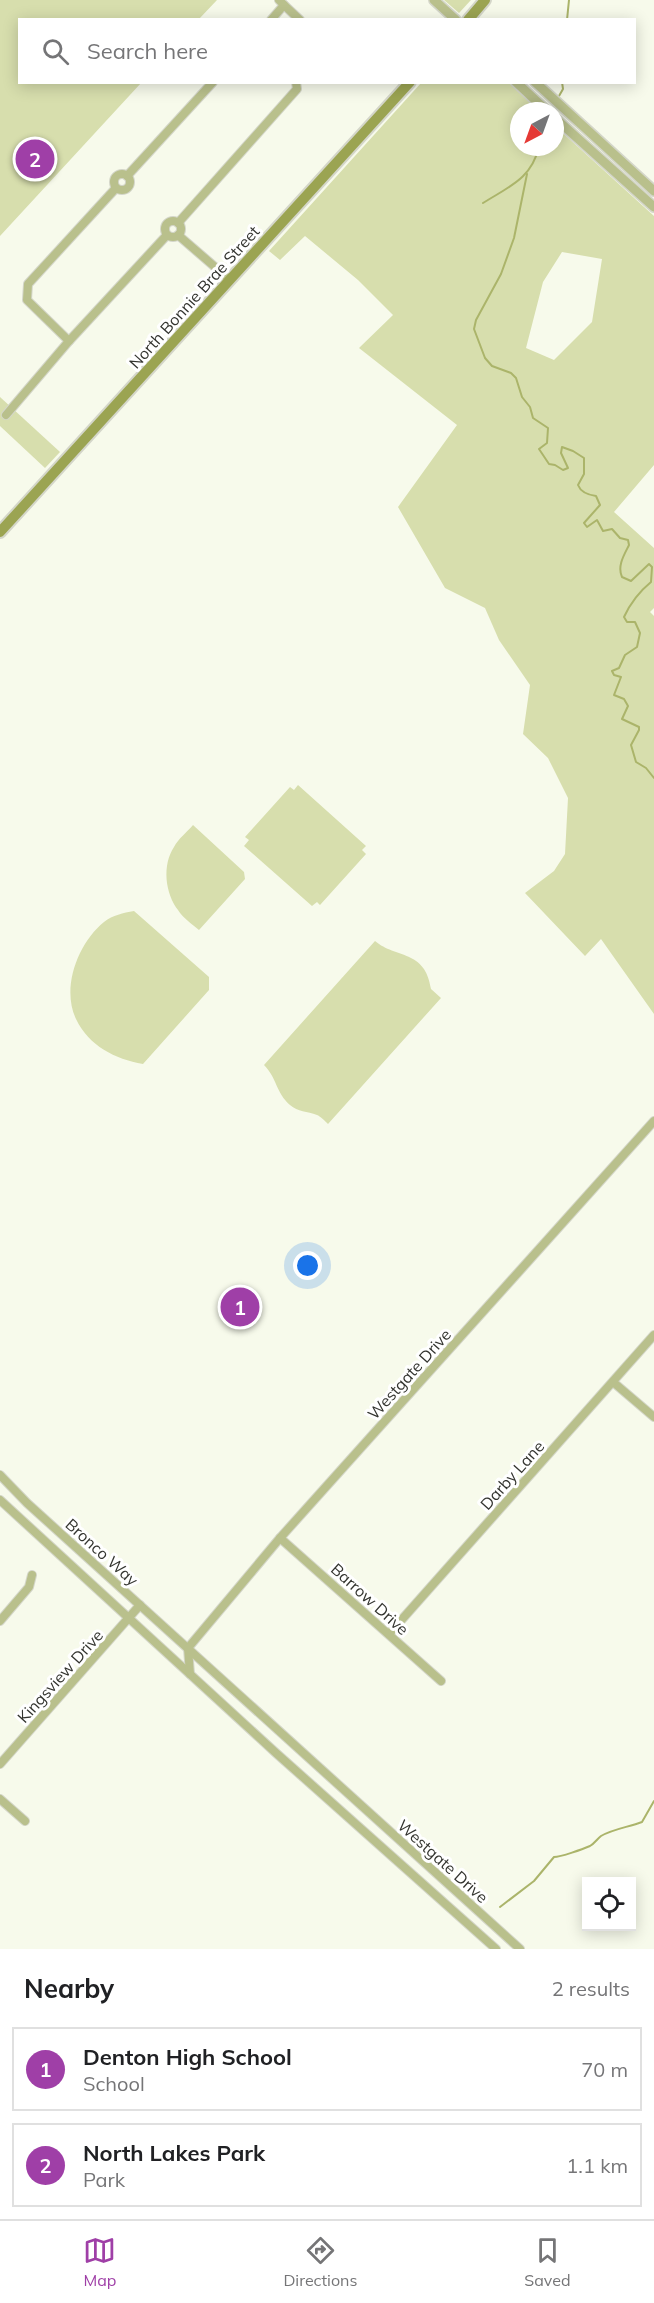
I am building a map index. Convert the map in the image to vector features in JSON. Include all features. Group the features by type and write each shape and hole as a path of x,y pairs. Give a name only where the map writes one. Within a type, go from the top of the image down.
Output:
{"main road":[{"path":"470,18 485,0"},
{"name":"North Bonnie Brae Street","path":"0,532 408,84"}],"street":[{"path":"434,0 454,18"},
{"path":"272,18 281,3 298,18"},
{"path":"69,341 27,300 28,284 116,188 121,190 128,188 130,180 127,176 211,84"},
{"path":"167,235 165,230 168,223 178,223 297,90 296,84"},
{"path":"518,84 538,102"},
{"path":"537,84 654,191"},
{"path":"564,126 654,207"},
{"path":"178,223 181,228 178,235"},
{"path":"6,415 69,341 167,235"},
{"path":"167,235 174,237 178,235"},
{"path":"178,235 230,280"},
{"name":"Westgate Drive","path":"520,1949 188,1648 280,1538 654,1121"},
{"name":"Darby Lane","path":"389,1634 654,1335"},
{"path":"613,1382 654,1418"},
{"name":"Bronco Way","path":"0,1475 27,1503 188,1648"},
{"name":"Bronco Way","path":"0,1500 176,1662"},
{"name":"Barrow Drive","path":"280,1538 441,1681"},
{"path":"0,1621 29,1587 32,1575"},
{"name":"Kingsview Drive","path":"0,1764 141,1605"},
{"path":"188,1648 190,1674"},
{"name":"Westgate Drive","path":"176,1662 496,1949"},
{"path":"0,1799 26,1821"}],"green space":[{"path":"0,0 217,0 200,18 18,18 18,84 140,84 0,236"},
{"path":"444,0 471,0 459,13"},
{"path":"420,84 510,84 530,102 510,102 510,156 564,156 564,134 654,216 654,465 614,512 654,548 654,608 650,612 654,616 654,1014 601,939 585,956 525,893 554,871 565,854 568,798 548,758 523,734 530,685 499,640 485,608 445,588 398,507 457,425 359,348 393,315 358,280 305,236 280,260 269,251","holes":["562,252 602,259 592,322 554,360 526,348 543,282"]},
{"path":"0,397 60,452 45,468 0,426"},
{"path":"298,785 366,846 362,850 366,854 320,905 317,902 312,906 244,846 249,840 245,837 290,787 294,790"},
{"path":"193,825 244,872 245,879 199,930 182,916 170,896 167,879 170,854 178,841"},
{"path":"134,911 209,977 209,990 143,1064 113,1055 88,1037 76,1019 70,994 71,980 80,954 95,931 111,918"},
{"path":"375,941 383,947 409,957 423,967 431,989 441,998 328,1124 318,1116 290,1105 282,1096 272,1075 264,1065"}],"waterway":[{"path":"567,18 569,0"},
{"path":"559,96 563,89 562,84"},
{"path":"483,203 518,181 531,167 536,156"},
{"path":"527,174 514,238 501,274 476,320 474,329 485,358 492,366 511,373 516,378 522,397 530,407 533,418 548,428 547,443 539,449 549,464 563,470 568,468 561,453 562,447 584,458 584,474 578,485 579,488 583,492 596,496 600,505 584,523 587,527 597,520 603,531 612,529 620,538 628,540 629,545 621,565 622,577 631,581 649,564 652,567 651,582 629,607 624,617 627,622 635,622 640,633 637,647 625,655 619,668 612,671 614,675 621,677 614,695 624,699 628,706 622,719 639,727 631,745 636,762 646,768 654,778"},
{"path":"500,1907 534,1881 554,1857 587,1847 601,1836 642,1822 654,1801"}],"place":[{"name":"North Lakes Park","path":"35,159"},
{"name":"Denton High School","path":"240,1307"}]}
